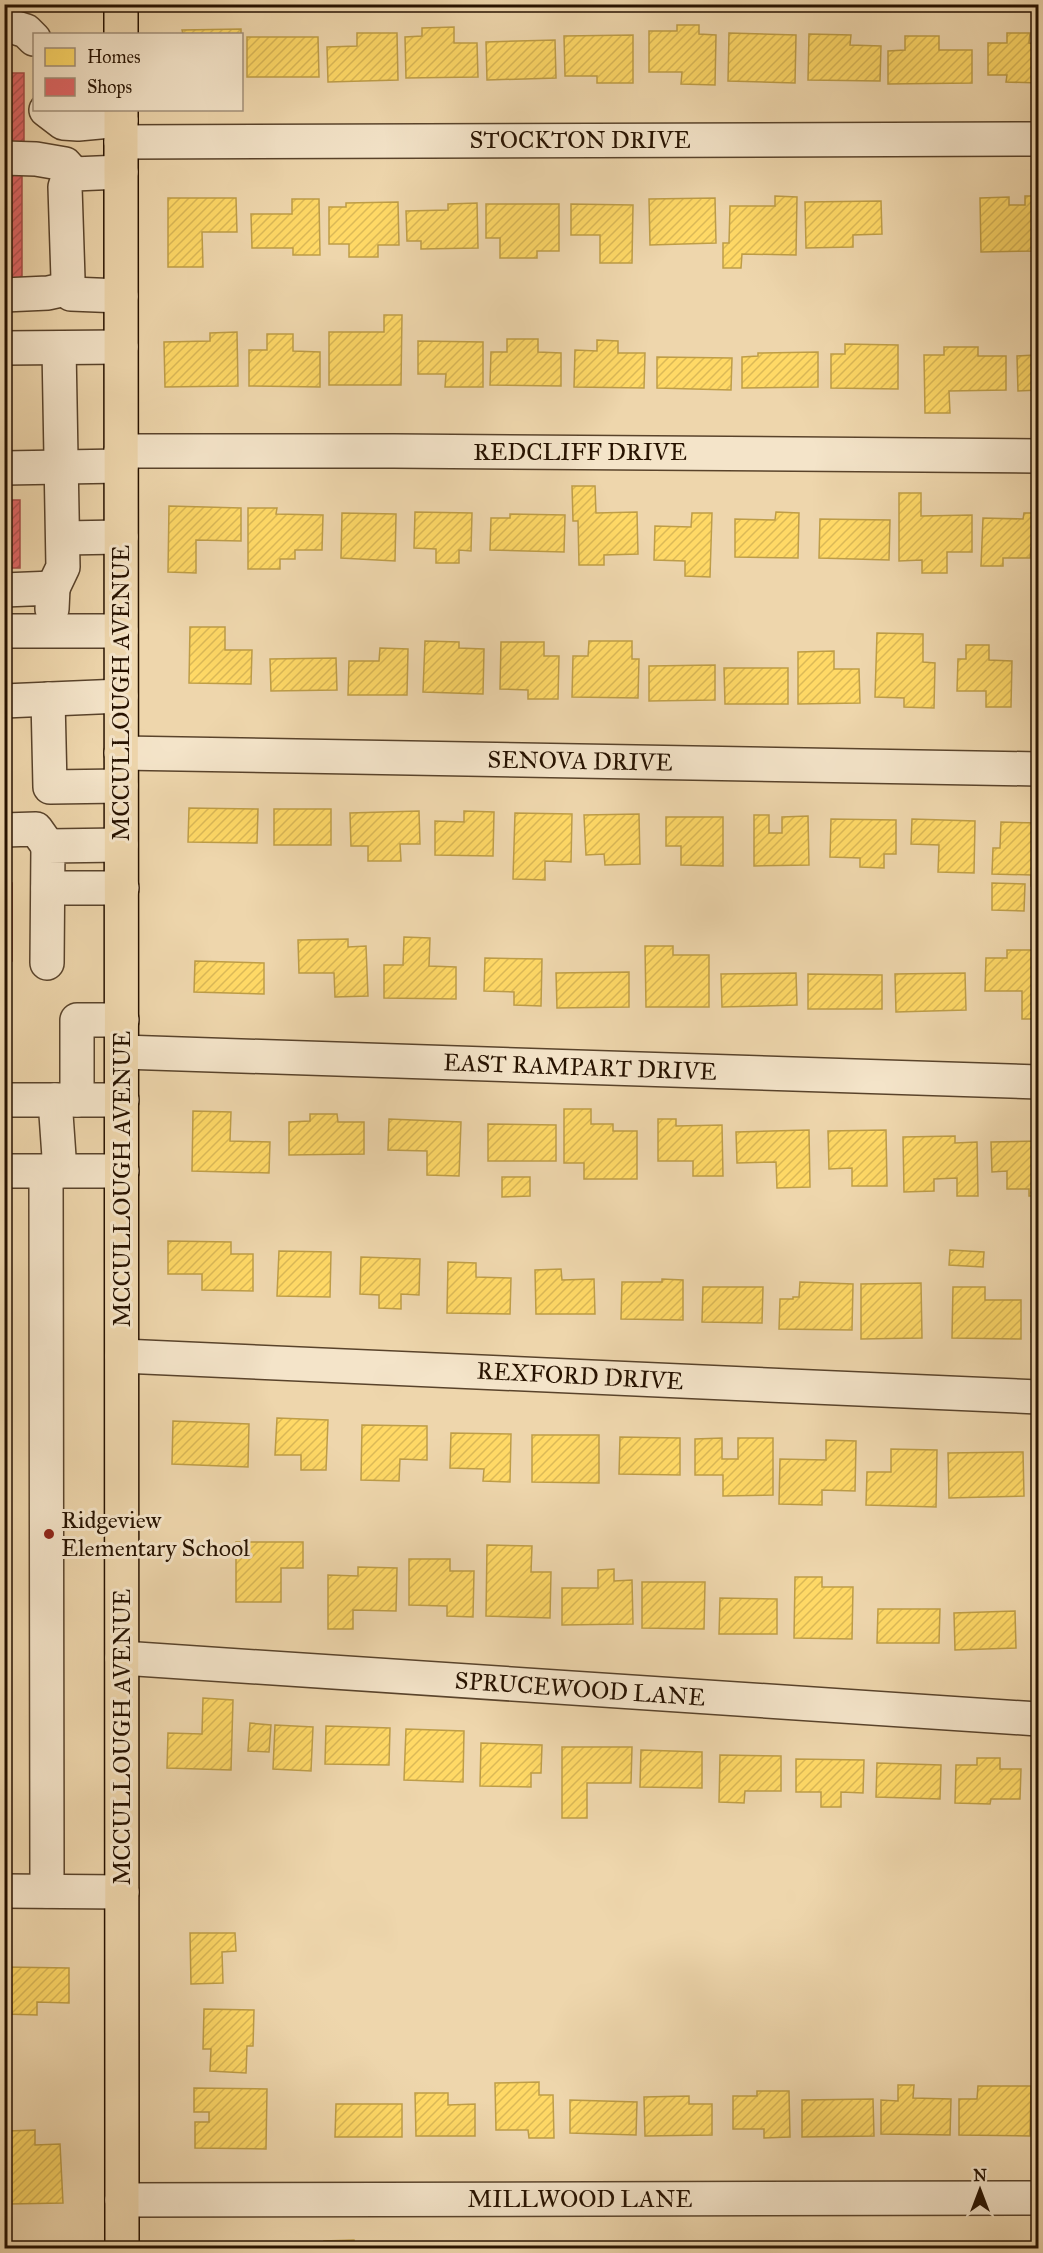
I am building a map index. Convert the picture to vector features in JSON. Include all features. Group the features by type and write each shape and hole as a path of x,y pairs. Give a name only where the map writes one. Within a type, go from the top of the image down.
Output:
{"main road":[{"path":"121,4 121,33"},
{"name":"MCCULLOUGH AVENUE","path":"121,136 122,2248"}],"street":[{"path":"4,24 27,31 33,38"},
{"path":"47,111 63,123 78,124 121,136"},
{"path":"66,289 68,279 65,187 67,181 121,136"},
{"name":"STOCKTON DRIVE","path":"121,136 1038,139"},
{"path":"4,158 36,159 64,164 74,174"},
{"path":"66,289 71,294 121,296"},
{"path":"4,295 48,293 66,289"},
{"path":"4,348 121,347"},
{"path":"51,631 53,588 63,567 59,348"},
{"name":"REDCLIFF DRIVE","path":"4,468 61,468 121,458 394,451 1038,456"},
{"path":"63,538 121,537"},
{"path":"4,590 53,588"},
{"path":"4,631 121,631"},
{"path":"4,701 121,696"},
{"path":"48,699 50,787 121,786"},
{"name":"SENOVA DRIVE","path":"121,753 1038,769"},
{"path":"4,830 36,829 48,846 47,963"},
{"path":"48,846 121,845"},
{"path":"48,888 122,888"},
{"path":"47,1892 53,1171 77,1020 122,1020"},
{"name":"EAST RAMPART DRIVE","path":"122,1052 1038,1082"},
{"path":"4,1100 122,1100"},
{"path":"4,1171 122,1171"},
{"name":"REXFORD DRIVE","path":"122,1356 1038,1397"},
{"name":"SPRUCEWOOD LANE","path":"122,1658 1038,1719"},
{"path":"4,1891 122,1892"},
{"name":"MILLWOOD LANE","path":"122,2200 1038,2198"}],"building: Homes":[{"path":"677,25 699,25 699,34 716,35 715,85 681,84 682,72 649,72 649,31 677,31"},
{"path":"454,27 454,43 477,43 478,77 406,78 405,37 422,36 422,28"},
{"path":"241,29 241,33 183,33 182,30"},
{"path":"357,33 397,33 398,80 328,82 327,47 357,46"},
{"path":"729,33 796,35 795,83 728,81"},
{"path":"1007,33 1030,33 1029,43 1038,44 1038,83 1006,82 1007,75 988,75 988,43 1007,43"},
{"path":"809,34 851,35 850,45 881,46 880,81 808,80"},
{"path":"633,35 633,83 597,83 597,76 565,76 564,36"},
{"path":"905,36 939,36 939,50 972,50 972,83 888,84 888,51 905,50"},
{"path":"247,37 318,37 319,77 247,77"},
{"path":"555,40 556,78 487,80 486,42"},
{"path":"775,196 797,197 796,255 742,254 741,268 723,268 723,243 729,243 730,206 775,206"},
{"path":"1025,196 1038,196 1038,246 1036,246 1036,251 981,252 980,198 1009,197 1009,205 1025,205"},
{"path":"168,198 236,198 237,232 202,232 203,267 168,267"},
{"path":"715,198 716,243 650,245 649,199"},
{"path":"292,199 319,199 320,255 293,255 293,248 252,248 251,214 292,214"},
{"path":"881,201 882,234 853,235 853,247 806,248 805,202"},
{"path":"398,202 399,245 378,245 378,257 349,257 349,244 329,244 329,207 346,207 346,203"},
{"path":"477,203 478,248 421,249 421,241 407,241 406,211 448,210 448,204"},
{"path":"486,204 559,204 559,251 537,251 537,258 500,258 500,238 486,238"},
{"path":"571,204 633,205 632,263 600,263 600,235 571,235"},
{"path":"384,315 402,315 401,385 329,385 329,332 384,332"},
{"path":"237,332 238,386 165,387 164,342 210,341 210,333"},
{"path":"267,334 293,334 293,351 320,352 320,387 249,386 249,350 267,350"},
{"path":"507,339 538,339 538,352 561,353 561,386 490,385 491,352 507,352"},
{"path":"597,340 618,341 618,353 645,353 644,388 574,387 575,350 597,351"},
{"path":"418,341 483,342 483,387 445,387 446,374 418,374"},
{"path":"845,344 898,345 898,389 831,388 831,354 845,354"},
{"path":"944,347 978,347 978,356 1006,356 1006,390 949,391 950,413 925,413 924,355 944,355"},
{"path":"1035,348 1038,348 1038,390 1018,391 1017,356 1035,355"},
{"path":"818,352 818,387 742,388 742,357 758,356 758,353"},
{"path":"657,357 732,358 731,390 657,388"},
{"path":"572,486 595,486 596,513 637,512 638,554 604,555 604,565 579,565 578,521 573,521"},
{"path":"899,493 921,493 921,516 972,515 972,552 947,552 947,573 922,573 922,560 899,561"},
{"path":"169,506 241,508 241,541 196,540 196,573 168,572"},
{"path":"248,508 277,508 276,514 323,515 322,550 295,550 295,559 280,559 280,569 248,569"},
{"path":"415,512 472,513 471,551 459,550 459,563 436,563 436,549 414,548"},
{"path":"776,512 799,513 798,558 735,557 735,519 775,520"},
{"path":"342,513 396,514 395,561 341,558"},
{"path":"692,513 712,513 710,577 685,576 685,561 654,560 655,526 691,527"},
{"path":"1024,513 1038,513 1038,548 1031,548 1030,558 1003,558 1003,566 981,566 983,518 1023,519"},
{"path":"510,514 565,515 564,552 490,550 491,518 510,518"},
{"path":"820,519 890,520 889,560 819,558"},
{"path":"190,627 225,627 225,650 252,650 251,684 189,683"},
{"path":"877,633 923,634 923,662 935,663 934,708 904,707 904,698 875,697"},
{"path":"425,641 459,642 459,648 484,649 483,694 423,692"},
{"path":"589,641 632,641 632,659 639,659 638,698 572,697 573,656 588,656"},
{"path":"501,642 544,642 544,656 559,656 558,699 528,699 528,690 500,689"},
{"path":"966,645 989,645 989,660 1012,661 1011,707 986,707 986,691 957,691 958,659 966,659"},
{"path":"380,648 408,649 407,695 348,695 349,661 379,661"},
{"path":"834,651 834,669 859,669 860,703 798,704 798,652"},
{"path":"336,658 337,690 271,691 270,659"},
{"path":"715,665 715,700 649,701 649,666"},
{"path":"724,668 788,668 788,704 725,704"},
{"path":"189,808 258,809 257,843 188,842"},
{"path":"274,809 331,809 331,845 274,845"},
{"path":"419,811 420,844 400,844 401,861 368,861 368,846 351,846 350,813"},
{"path":"464,811 494,812 493,856 435,855 435,821 464,822"},
{"path":"515,813 572,814 571,862 545,861 545,880 513,879"},
{"path":"639,814 640,864 605,865 604,854 586,855 584,815"},
{"path":"754,815 769,815 769,833 782,833 782,817 808,816 809,865 754,866"},
{"path":"666,817 723,817 723,866 681,865 681,846 666,846"},
{"path":"831,819 896,820 896,854 884,854 884,868 860,867 860,858 830,857"},
{"path":"912,819 975,821 974,873 938,872 939,845 911,844"},
{"path":"1001,822 1038,823 1038,886 1031,886 1031,875 992,874 993,848 1000,848"},
{"path":"992,883 1025,884 1024,911 992,910"},
{"path":"404,937 430,938 429,966 456,967 456,999 384,998 384,965 403,965"},
{"path":"348,939 348,947 366,946 368,996 335,997 334,973 299,973 298,940"},
{"path":"645,946 673,946 673,955 709,955 709,1007 646,1007"},
{"path":"1007,950 1038,950 1038,1019 1022,1019 1022,991 985,991 986,958 1007,958"},
{"path":"485,958 542,959 541,1006 514,1005 514,992 484,991"},
{"path":"195,961 264,963 264,994 194,992"},
{"path":"629,972 629,1007 557,1008 556,973"},
{"path":"796,973 797,1005 722,1007 721,974"},
{"path":"965,973 966,1010 896,1012 895,974"},
{"path":"808,974 882,975 882,1009 808,1009"},
{"path":"564,1109 591,1109 591,1124 613,1124 613,1131 637,1131 637,1179 584,1179 584,1163 564,1163"},
{"path":"193,1111 231,1112 230,1141 270,1142 269,1173 192,1171"},
{"path":"310,1114 337,1114 338,1122 364,1122 364,1154 289,1155 289,1122 310,1121"},
{"path":"389,1119 461,1122 459,1176 427,1175 427,1151 388,1150"},
{"path":"658,1119 676,1119 676,1126 722,1125 723,1176 693,1176 693,1161 658,1161"},
{"path":"488,1124 556,1125 556,1161 488,1161"},
{"path":"809,1130 810,1187 777,1188 776,1162 737,1163 736,1132"},
{"path":"886,1130 887,1186 852,1186 852,1168 829,1169 828,1131"},
{"path":"955,1136 955,1143 977,1142 978,1196 957,1196 957,1178 934,1179 934,1191 904,1192 903,1137"},
{"path":"1038,1141 1038,1196 1029,1196 1029,1189 1007,1189 1007,1171 992,1172 991,1142"},
{"path":"502,1177 530,1177 530,1196 502,1197"},
{"path":"168,1241 231,1242 231,1254 253,1254 253,1291 202,1290 202,1274 168,1274"},
{"path":"950,1250 984,1252 983,1267 949,1265"},
{"path":"279,1251 331,1252 330,1297 277,1296"},
{"path":"361,1257 420,1259 419,1295 401,1294 401,1309 379,1308 379,1295 360,1294"},
{"path":"448,1262 476,1263 476,1277 511,1278 510,1314 447,1313"},
{"path":"561,1269 562,1280 594,1279 595,1314 536,1314 535,1270"},
{"path":"662,1279 683,1280 683,1320 621,1319 622,1282 662,1282"},
{"path":"800,1282 853,1284 852,1330 779,1329 780,1299 799,1297"},
{"path":"921,1283 922,1338 861,1339 861,1284"},
{"path":"1033,1284 1038,1284 1038,1333 1031,1332"},
{"path":"703,1287 763,1287 762,1323 702,1322"},
{"path":"953,1287 985,1287 985,1300 1021,1300 1021,1339 952,1338"},
{"path":"277,1418 328,1420 326,1470 301,1470 301,1455 275,1455"},
{"path":"173,1421 249,1424 248,1467 172,1464"},
{"path":"362,1425 427,1426 427,1460 400,1459 399,1481 361,1480"},
{"path":"451,1433 511,1434 510,1482 483,1481 484,1469 450,1468"},
{"path":"532,1435 599,1435 599,1483 532,1482"},
{"path":"620,1437 680,1438 680,1475 619,1474"},
{"path":"722,1438 722,1459 738,1459 738,1438 773,1438 773,1495 723,1496 723,1475 695,1475 695,1439"},
{"path":"826,1440 856,1441 855,1491 822,1490 822,1505 779,1504 780,1459 826,1460"},
{"path":"891,1449 937,1450 936,1507 866,1505 867,1472 891,1472"},
{"path":"1023,1452 1024,1496 949,1498 948,1453"},
{"path":"1035,1458 1038,1458 1038,1492 1035,1492"},
{"path":"236,1542 303,1542 303,1568 281,1568 281,1602 236,1602"},
{"path":"487,1545 532,1546 531,1572 551,1572 550,1618 486,1616"},
{"path":"409,1559 450,1559 450,1571 474,1571 473,1617 447,1616 447,1606 409,1605"},
{"path":"358,1567 397,1568 396,1611 353,1610 353,1629 328,1629 328,1575 358,1576"},
{"path":"614,1569 614,1581 632,1580 633,1624 562,1625 562,1588 598,1588 598,1570"},
{"path":"795,1577 822,1577 822,1587 853,1587 852,1639 794,1638"},
{"path":"642,1582 705,1582 704,1629 642,1628"},
{"path":"720,1598 777,1599 777,1634 719,1634"},
{"path":"1033,1606 1038,1606 1038,1651 1032,1651"},
{"path":"878,1609 940,1609 939,1643 877,1643"},
{"path":"1015,1611 1016,1648 955,1650 954,1613"},
{"path":"203,1698 233,1700 231,1770 167,1768 168,1733 202,1734"},
{"path":"250,1723 271,1725 269,1752 248,1751"},
{"path":"275,1725 313,1727 311,1771 273,1769"},
{"path":"326,1726 390,1728 389,1765 325,1764"},
{"path":"406,1729 464,1731 463,1782 404,1780"},
{"path":"481,1743 542,1745 541,1773 531,1773 531,1787 480,1786"},
{"path":"562,1747 632,1747 631,1783 587,1783 587,1818 562,1818"},
{"path":"641,1750 702,1752 702,1788 640,1787"},
{"path":"720,1755 781,1756 781,1791 745,1791 744,1803 719,1802"},
{"path":"977,1758 1000,1758 1000,1769 1021,1769 1020,1799 991,1799 990,1804 955,1803 956,1765 977,1765"},
{"path":"796,1759 864,1760 863,1793 841,1792 841,1807 821,1807 821,1792 796,1792"},
{"path":"877,1763 941,1765 940,1799 876,1797"},
{"path":"1035,1777 1038,1778 1038,1813 1034,1813"},
{"path":"190,1933 235,1933 236,1951 222,1952 223,1983 191,1984"},
{"path":"4,1967 69,1968 69,2003 37,2002 37,2015 4,2014"},
{"path":"204,2009 254,2010 253,2046 247,2046 246,2073 210,2071 211,2049 203,2049"},
{"path":"539,2082 539,2095 553,2095 554,2138 529,2138 528,2130 496,2130 495,2083"},
{"path":"898,2085 914,2085 913,2098 951,2099 950,2135 881,2134 881,2100 898,2101"},
{"path":"978,2086 1031,2086 1030,2136 959,2135 959,2099 977,2099"},
{"path":"194,2088 267,2089 266,2149 195,2148 195,2122 209,2122 209,2112 194,2112"},
{"path":"757,2091 789,2091 790,2137 764,2138 764,2129 733,2129 733,2096 757,2096"},
{"path":"415,2093 448,2093 448,2105 475,2104 475,2136 416,2136"},
{"path":"689,2096 689,2104 712,2104 712,2135 645,2136 644,2097"},
{"path":"873,2099 874,2136 802,2137 802,2100"},
{"path":"570,2100 637,2102 636,2135 570,2133"},
{"path":"336,2104 402,2104 402,2137 335,2137"},
{"path":"35,2130 35,2145 60,2144 63,2203 9,2204 8,2131"},
{"path":"354,2240 355,2248 325,2248 324,2241"}],"building: Shops":[{"path":"4,73 24,73 24,146 4,146"},
{"path":"4,165 22,165 22,283 4,283"},
{"path":"4,500 20,500 20,568 5,568 5,578"},
{"path":"4,883 12,883 12,961 4,961"}],"place":[{"name":"Ridgeview Elementary School","path":"49,1534"}]}
